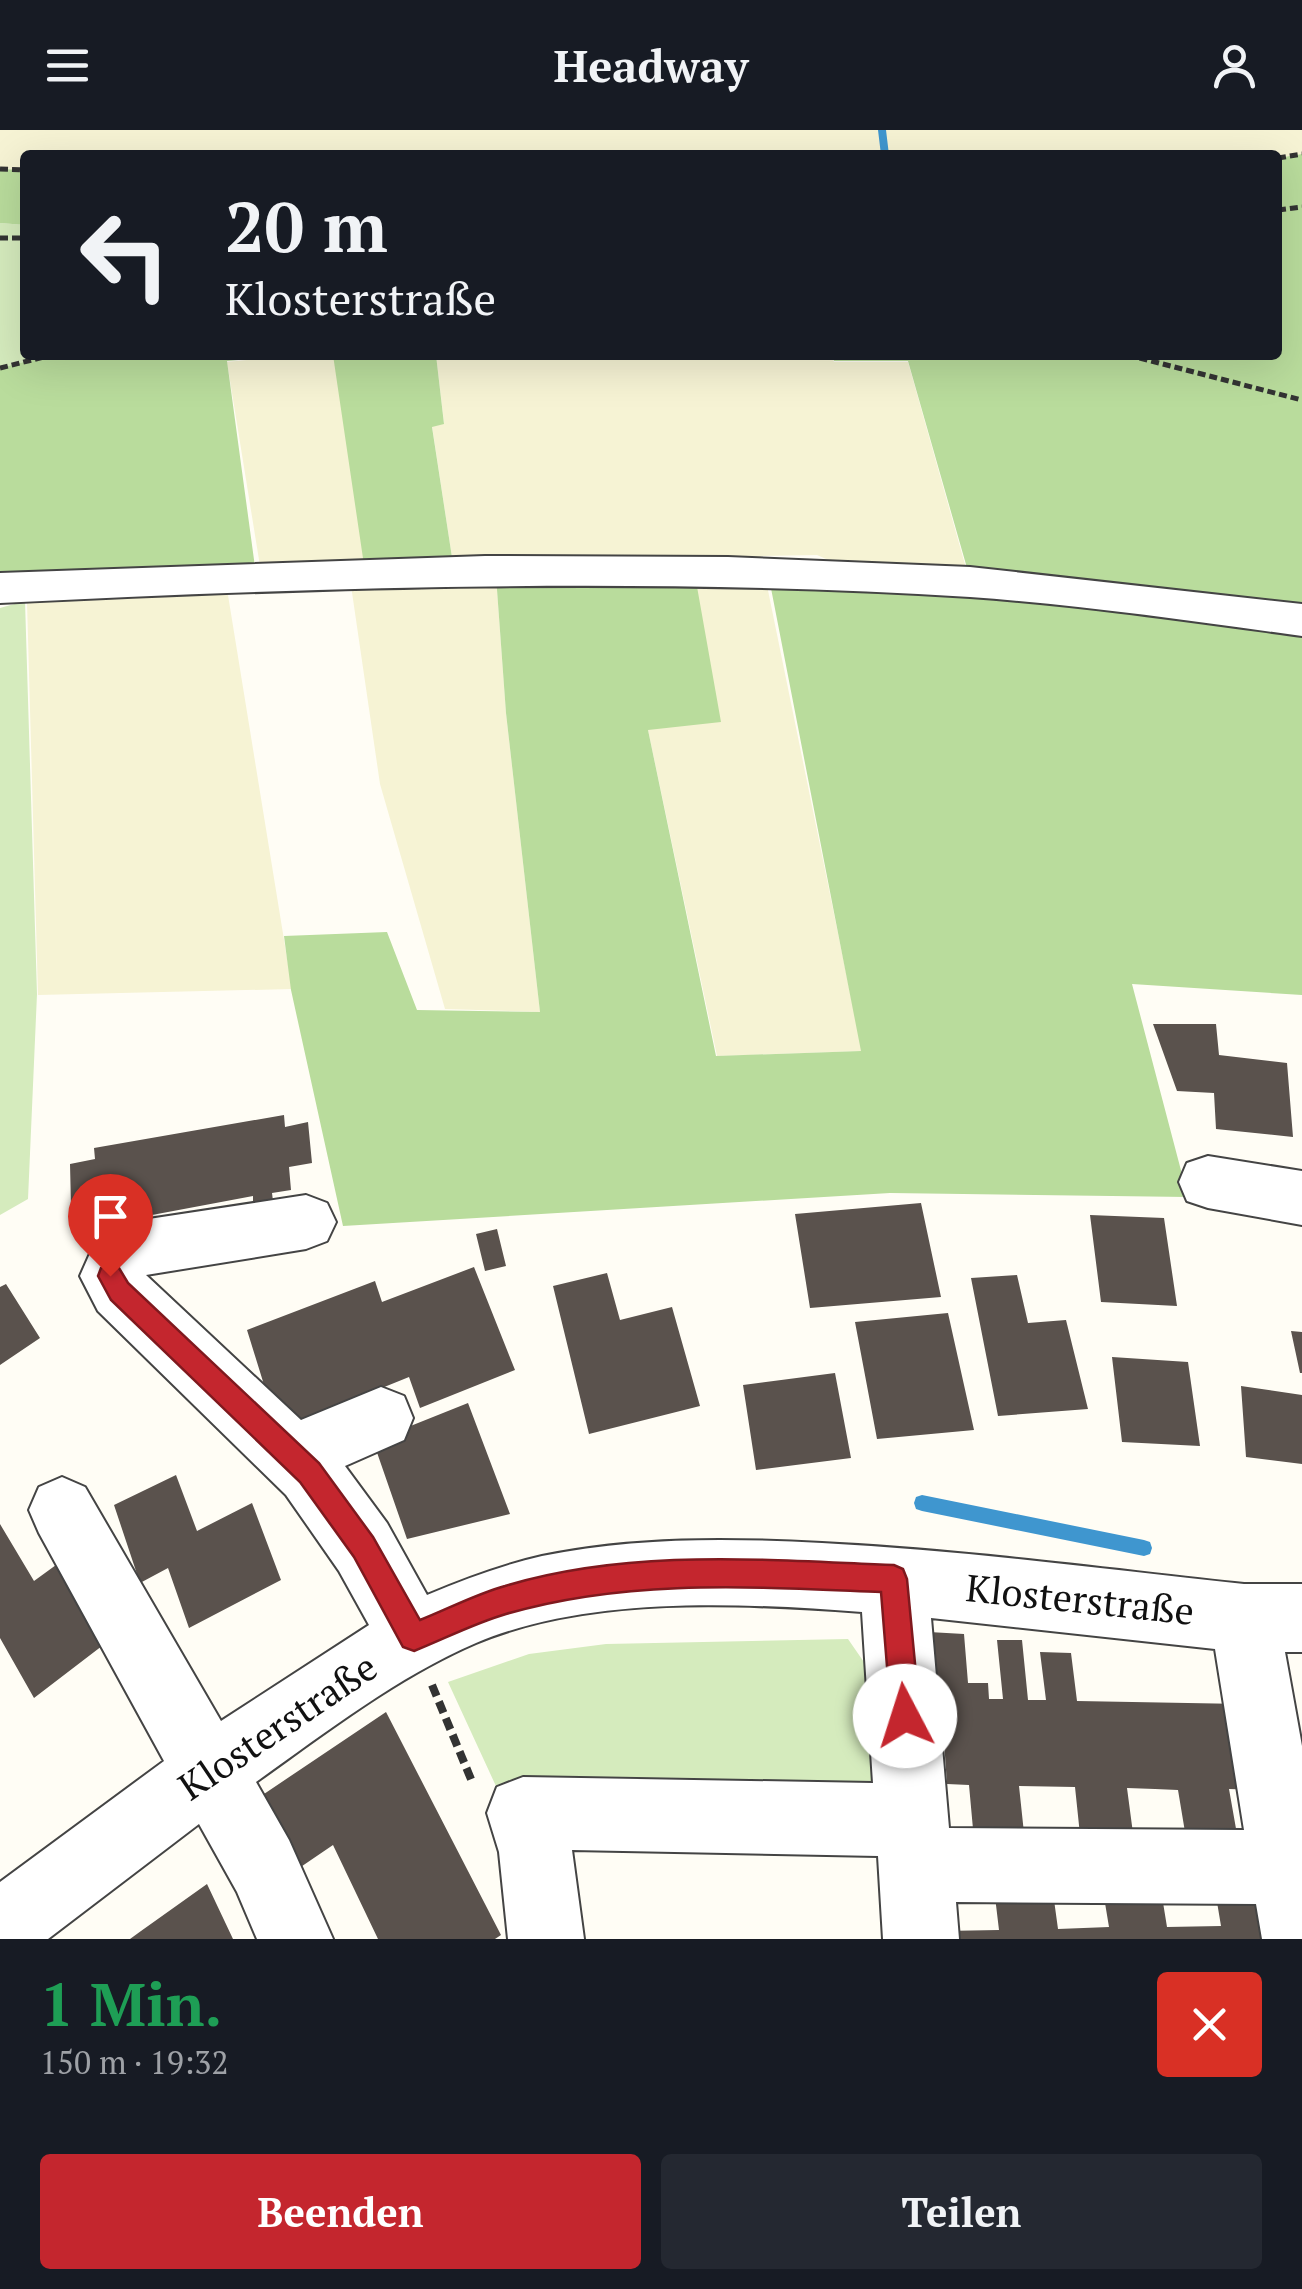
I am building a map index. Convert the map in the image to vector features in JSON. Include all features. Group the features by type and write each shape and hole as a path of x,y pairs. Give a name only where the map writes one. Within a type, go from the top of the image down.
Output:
{"street":[{"path":"0,588 340,572 802,574 976,582 1302,620"},
{"path":"1208,1182 1302,1198"},
{"path":"306,1222 130,1250 116,1260 110,1276 120,1291 293,1456 364,1547 414,1637"},
{"path":"293,1456 381,1418"},
{"path":"62,1510 263,1866 295,1939"},
{"name":"Klosterstraße","path":"0,1928 210,1770 414,1637 504,1600 600,1579 706,1572 894,1579 1273,1618"},
{"path":"894,1579 921,1939"},
{"path":"1273,1618 1300,1939"},
{"path":"546,1939 536,1852 523,1813 1295,1867"}],"path":[{"path":"0,368 32,360"},
{"path":"1147,360 1302,400"}],"shaded area":[{"path":"0,130 1302,130 1302,154 1282,157 1282,150 20,150 20,170 0,169"},
{"path":"339,360 453,564 432,426 444,423 437,360 908,362 968,575 842,566 817,555 761,556 862,1051 717,1056 648,730 496,576 506,713 540,1012 445,1009 380,784 348,565 260,566 227,362"},
{"path":"227,589 292,989 38,995 27,602"}],"green space":[{"path":"1302,154 1302,995 1132,984 1188,1197 890,1193 343,1226 291,990 284,936 387,932 417,1010 540,1012 506,713 496,576 696,581 721,722 648,730 716,1056 861,1051 769,578 973,589 908,361 834,360 1282,360 1282,157"},
{"path":"0,169 20,170 20,225 0,223"},
{"path":"0,223 20,225 20,360 32,360 0,368"},
{"path":"31,360 238,360 227,361 255,567 0,580 0,368"},
{"path":"334,360 437,360 444,424 432,427 453,564 364,565"},
{"path":"25,601 37,994 28,1199 0,1215 0,608"},
{"path":"848,1639 877,1681 891,1802 501,1797 448,1682 529,1654 606,1644"}],"building":[{"path":"1153,1024 1216,1024 1219,1055 1287,1063 1293,1137 1216,1129 1214,1093 1177,1091"},
{"path":"284,1115 285,1127 308,1122 312,1163 289,1167 291,1190 272,1193 273,1201 253,1205 253,1196 136,1218 136,1226 116,1230 116,1221 95,1224 95,1202 71,1206 70,1164 95,1159 94,1148"},
{"path":"921,1203 941,1297 810,1308 795,1214"},
{"path":"1090,1215 1164,1218 1177,1306 1101,1302"},
{"path":"497,1229 506,1266 485,1271 476,1234"},
{"path":"474,1267 515,1370 420,1408 409,1377 278,1430 247,1330 375,1281 382,1302"},
{"path":"607,1273 620,1320 672,1307 700,1406 589,1434 553,1286"},
{"path":"1017,1275 1028,1323 1066,1320 1088,1409 998,1416 971,1278"},
{"path":"6,1284 40,1338 0,1365 0,1287"},
{"path":"948,1313 974,1430 877,1439 855,1322"},
{"path":"1291,1331 1302,1332 1302,1373 1300,1373"},
{"path":"1112,1357 1188,1362 1200,1446 1122,1442"},
{"path":"835,1373 851,1458 756,1470 743,1385"},
{"path":"1241,1386 1302,1395 1302,1464 1246,1457"},
{"path":"468,1403 510,1514 407,1539 373,1441"},
{"path":"176,1475 197,1531 252,1503 281,1580 189,1628 168,1568 140,1583 114,1505"},
{"path":"0,1524 34,1581 67,1557 115,1636 34,1698 0,1638"},
{"path":"929,1632 964,1634 968,1683 988,1683 989,1699 1003,1699 997,1640 1022,1640 1028,1700 1046,1700 1040,1652 1071,1653 1077,1701 1243,1704 1259,1790 1229,1789 1241,1857 1189,1856 1178,1790 1127,1788 1136,1856 1082,1854 1075,1787 1019,1786 1026,1852 975,1851 969,1785 947,1784 941,1698 933,1698"},
{"path":"386,1712 501,1935 495,1939 378,1939 333,1845 286,1877 252,1802"},
{"path":"1051,1878 1058,1929 1109,1927 1102,1885 1160,1884 1167,1927 1221,1926 1215,1890 1267,1889 1278,1939 943,1939 943,1931 999,1930 993,1880"},
{"path":"207,1884 233,1939 130,1939 141,1931"}],"waterway":[{"path":"882,130 884,150"},
{"path":"922,1503 1144,1548"}],"route":[{"path":"110,1276 120,1291 309,1472 364,1547 414,1637 504,1600 600,1579 706,1572 894,1579 905,1716"}]}
